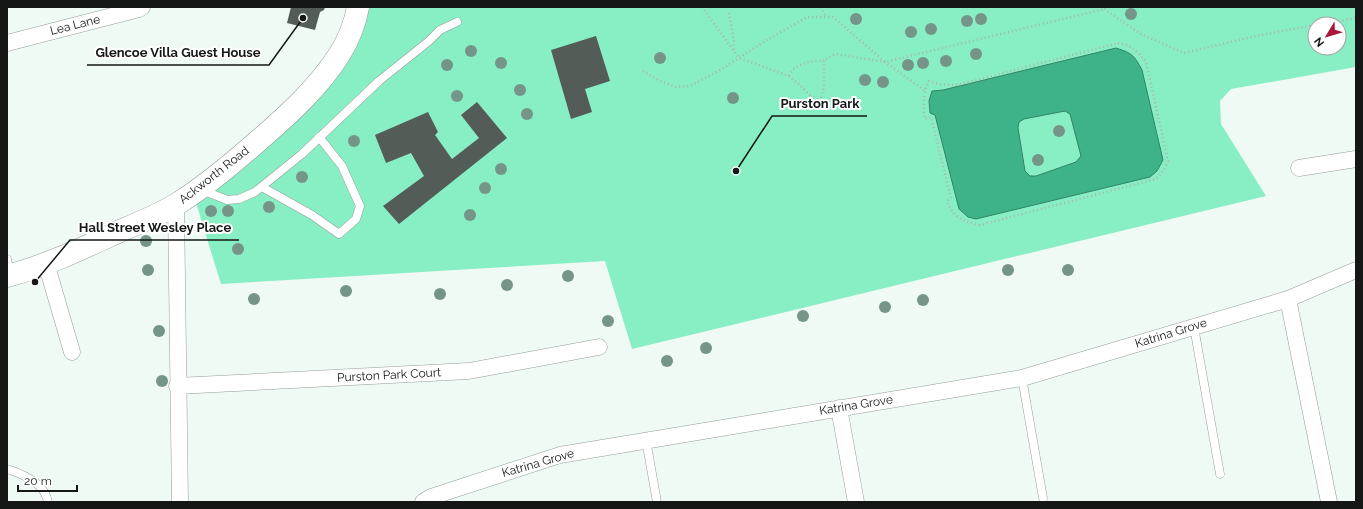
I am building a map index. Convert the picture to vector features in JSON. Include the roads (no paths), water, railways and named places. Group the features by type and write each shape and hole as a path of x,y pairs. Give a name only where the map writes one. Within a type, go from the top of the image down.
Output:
{"main road":[{"name":"Ackworth Road","path":"176,205 243,154 279,122 315,86 340,55 357,15 358,7"},
{"path":"8,270 46,263 88,246 176,205"}],"street":[{"name":"Lea Lane","path":"7,43 142,7"},
{"path":"1299,168 1356,159"},
{"name":"Ackworth Road","path":"176,205 180,502"},
{"path":"46,263 72,352"},
{"name":"Katrina Grove","path":"423,502 431,497 560,455 1022,378 1288,299 1356,270"},
{"path":"1288,299 1329,502"},
{"name":"Purston Park Court","path":"178,386 468,371 599,347"},
{"path":"839,408 856,502"}],"lane":[{"path":"199,189 216,197 227,200 239,199 255,192 302,154 379,80 429,41 440,30 457,22"},
{"path":"262,187 312,216 339,234 356,220 360,206 342,166 320,137"},
{"path":"1194,327 1220,474"},
{"path":"1022,378 1043,498"},
{"path":"646,440 657,502"},
{"path":"7,469 15,471 40,485 48,498 48,502"}],"place":[{"name":"Glencoe Villa Guest House","path":"303,18"},
{"name":"Purston Park","path":"736,171"},
{"name":"Hall Street Wesley Place","path":"35,282"}]}
